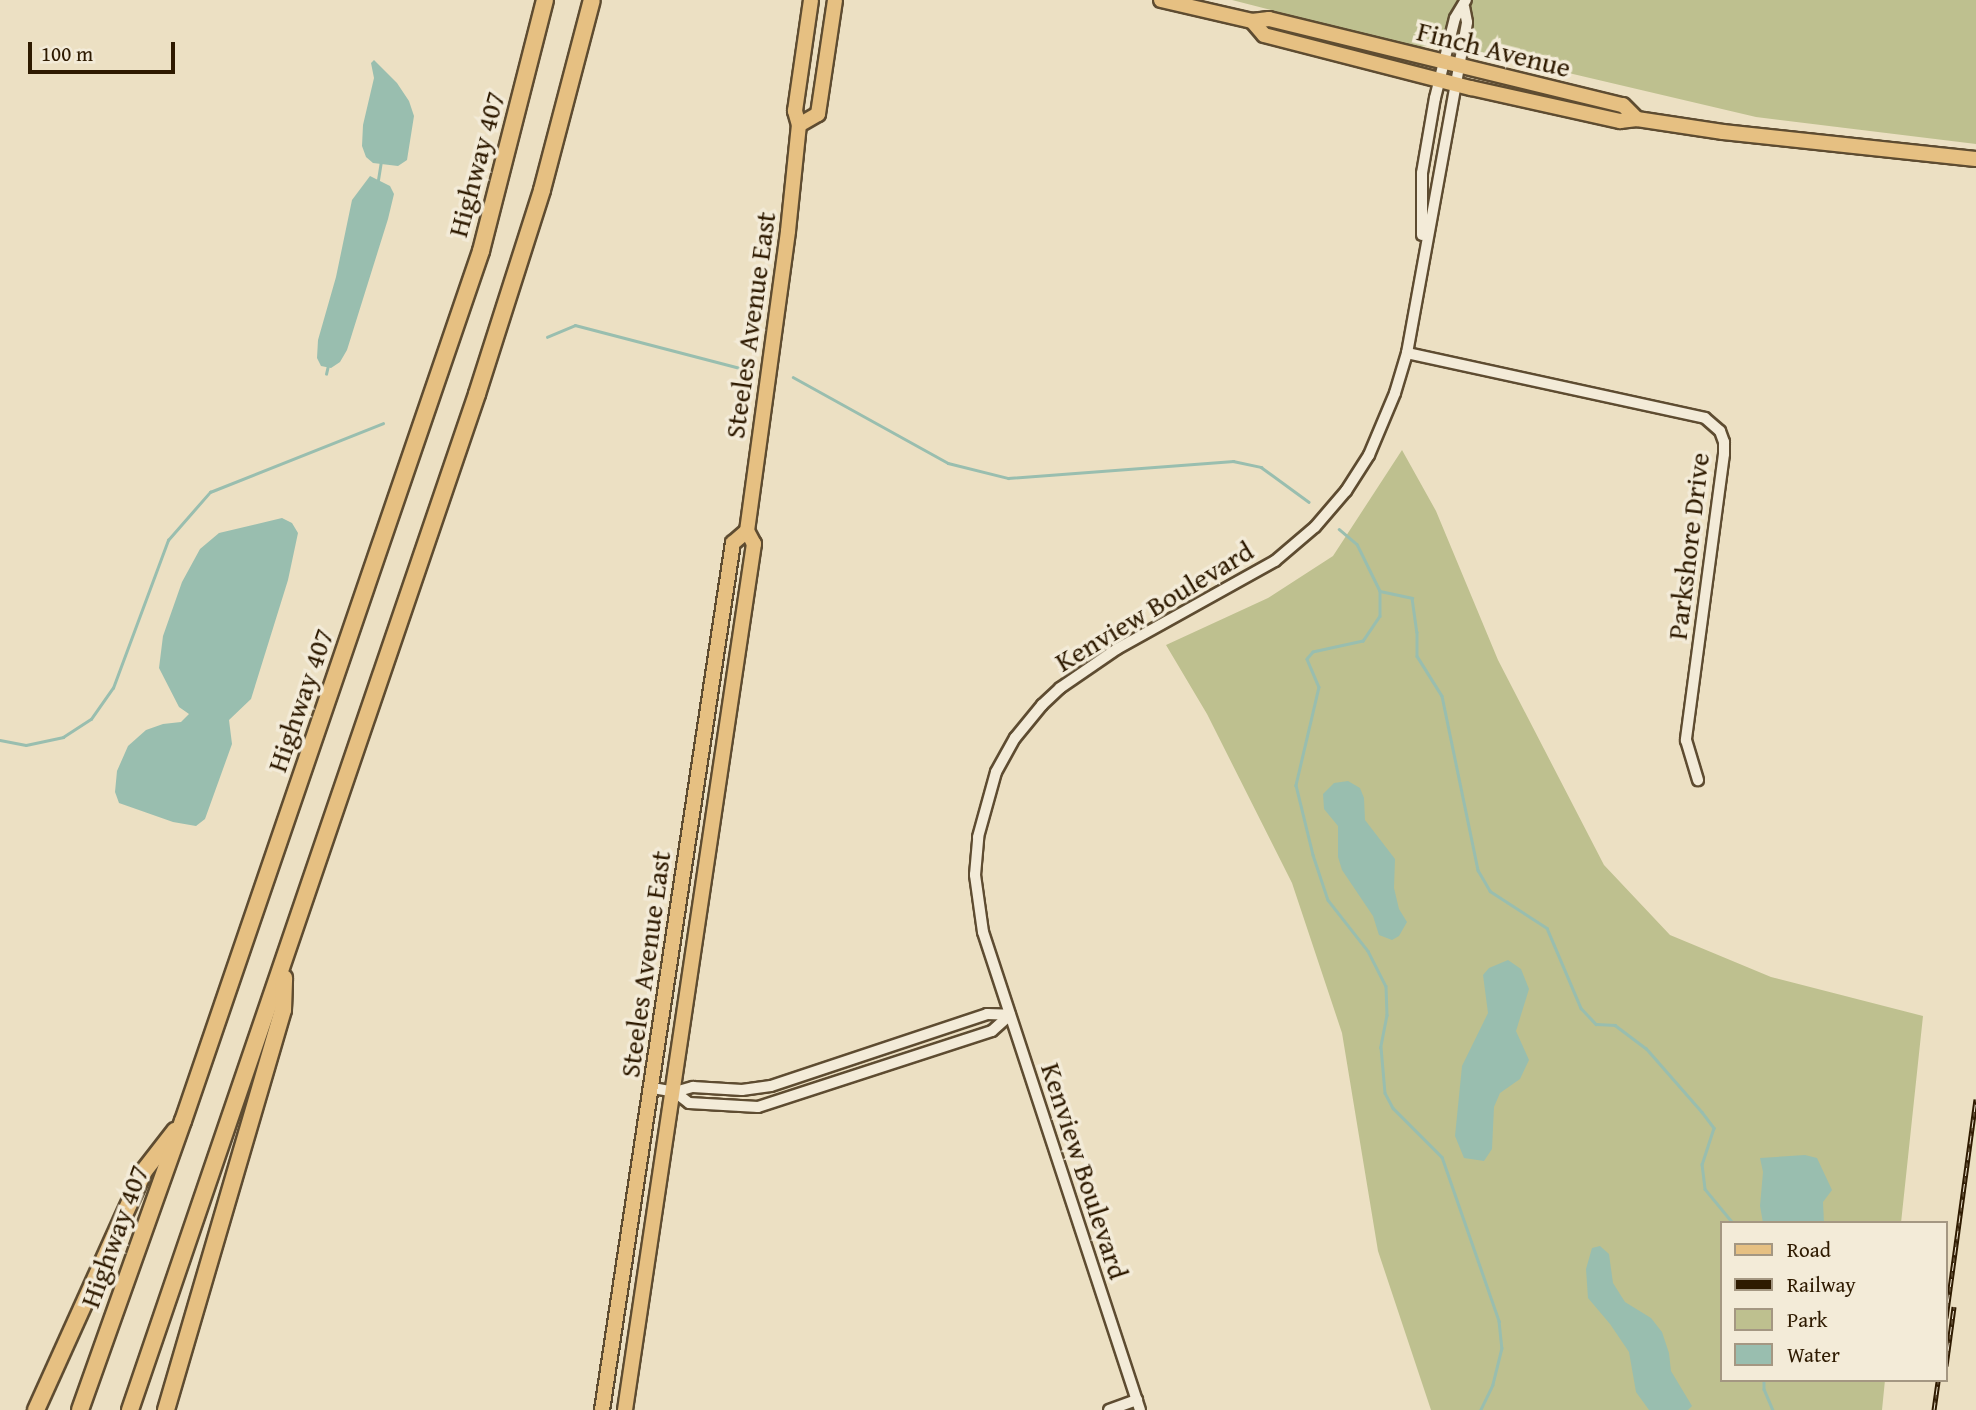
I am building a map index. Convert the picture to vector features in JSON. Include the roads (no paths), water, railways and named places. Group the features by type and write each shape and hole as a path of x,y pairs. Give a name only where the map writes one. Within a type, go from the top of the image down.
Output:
{"highway":[{"name":"Highway 407","path":"79,1410 183,1121 481,251 545,0"},
{"path":"130,1410 477,394 542,190 592,0"},
{"path":"166,1410 283,1010 285,961"},
{"path":"36,1410 144,1171 183,1121"}],"main road":[{"name":"Steeles Avenue East","path":"625,1410 675,1092 694,941 754,544 747,531 799,125 795,111 811,0"},
{"name":"Finch Avenue","path":"1161,0 1252,21 1269,19 1623,104 1637,119"},
{"path":"799,125 818,114 837,4"},
{"name":"Finch Avenue","path":"1252,21 1264,35 1455,84 1620,121 1637,119 1723,132 1976,159"},
{"name":"Steeles Avenue East","path":"602,1410 653,1088 733,543 747,531"}],"street":[{"path":"1451,64 1467,22 1465,4"},
{"name":"Kenview Boulevard","path":"1422,258 1422,173 1439,80 1451,64"},
{"name":"Kenview Boulevard","path":"1139,1405 983,932 975,875 978,837 996,772 1015,738 1036,711 1085,670 1275,561 1315,527 1346,491 1369,455 1407,353 1455,84 1451,64"},
{"name":"Parkshore Drive","path":"1407,353 1705,418 1720,431 1724,449 1686,740 1698,780"},
{"path":"653,1088 675,1092 693,1087 742,1090 771,1086 986,1014 1010,1015"},
{"path":"675,1092 689,1103 734,1108 758,1107 816,1091 992,1031 1010,1015"},
{"path":"810,1073 816,1091"},
{"path":"1109,1410 1139,1405"}],"water":[{"path":"374,60 397,83 409,101 414,116 407,160 398,166 373,163 366,157 362,146 363,125 374,78 371,63"},
{"path":"370,176 390,186 394,194 388,219 347,350 340,362 331,368 321,366 317,358 318,340 336,277 352,200"},
{"path":"282,518 292,523 298,533 288,580 251,699 229,720 232,744 205,819 196,826 173,822 119,803 115,792 117,771 128,746 146,730 181,722 189,714 179,707 159,668 163,636 182,582 200,549 219,533"},
{"path":"1348,781 1360,788 1364,798 1365,820 1395,859 1394,888 1399,909 1407,922 1399,936 1392,940 1379,935 1373,916 1342,870 1338,857 1338,826 1324,809 1323,794 1334,783"},
{"path":"1508,960 1521,969 1529,989 1516,1031 1529,1060 1520,1079 1500,1093 1494,1107 1492,1149 1484,1161 1464,1158 1455,1136 1462,1066 1488,1013 1483,975 1489,968"},
{"path":"1805,1155 1817,1158 1832,1190 1823,1202 1824,1221 1763,1221 1760,1206 1763,1172 1760,1158"},
{"path":"1600,1246 1609,1254 1613,1283 1625,1302 1651,1318 1662,1332 1671,1371 1692,1406 1688,1410 1649,1410 1636,1392 1629,1352 1588,1298 1586,1269 1592,1248"}],"waterway":[{"path":"378,180 381,162"},
{"path":"547,337 575,325 740,368"},
{"path":"326,374 328,365"},
{"path":"793,377 948,463 1008,478 1233,461 1261,467 1309,502"},
{"path":"0,740 26,745 63,737 91,719 113,688 168,540 210,492 383,423"},
{"path":"1339,529 1357,544 1380,591 1380,616 1363,641 1313,652 1307,659 1319,687 1296,785 1313,855 1328,900 1368,951 1386,986 1387,1015 1381,1047 1385,1093 1393,1108 1442,1157 1499,1321 1502,1348 1493,1385 1481,1410"},
{"path":"1380,591 1412,598 1417,656 1442,696 1478,870 1490,891 1547,928 1581,1008 1596,1024 1615,1025 1646,1048 1714,1128 1702,1164 1705,1189 1731,1221"},
{"path":"1764,1382 1764,1389 1773,1410"}],"railway":[{"path":"1948,1303 1976,1099"},
{"path":"1948,1351 1954,1307"},
{"path":"1934,1410 1938,1382"}]}
